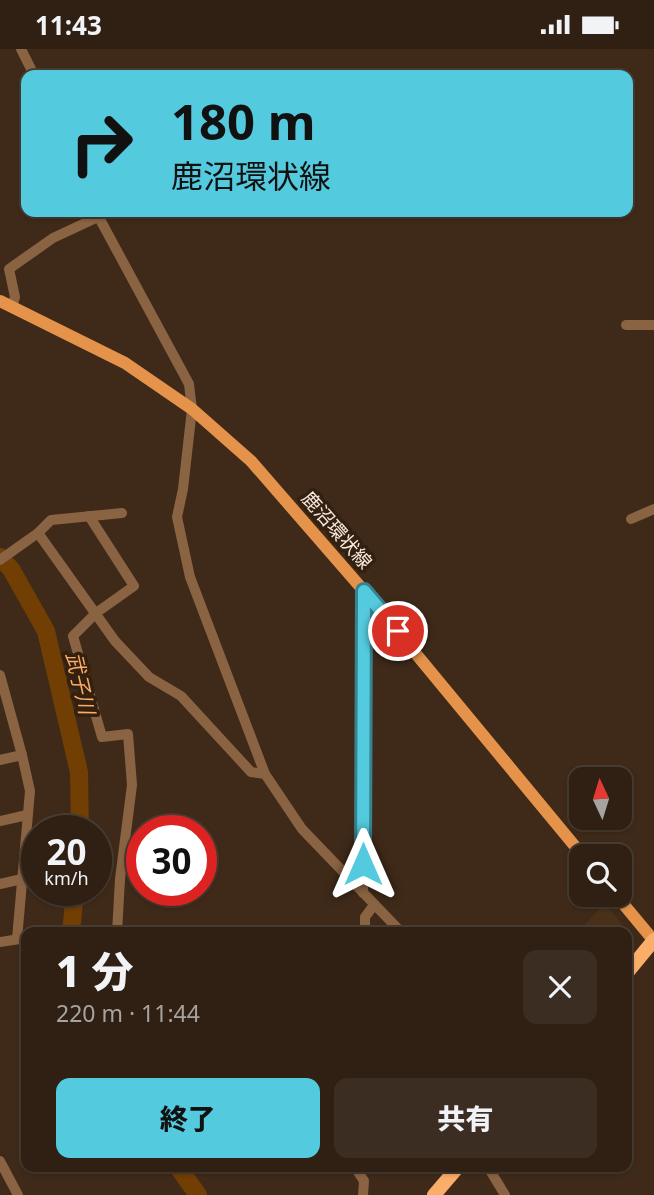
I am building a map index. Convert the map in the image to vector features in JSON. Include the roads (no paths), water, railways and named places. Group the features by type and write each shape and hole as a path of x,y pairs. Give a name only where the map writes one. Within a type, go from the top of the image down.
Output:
{"highway":[{"path":"632,967 654,941"},
{"path":"434,1195 454,1172"}],"main road":[{"name":"鹿沼環状線","path":"6,304 125,363 192,409 251,461 364,591 573,844"},
{"path":"626,907 654,941"}],"street":[{"path":"21,49 32,70"},
{"path":"6,304 15,297 9,269 92,217"},
{"path":"99,217 188,384 192,409 177,517 190,577 210,624 264,774 302,829 396,927"},
{"path":"626,325 654,325"},
{"path":"631,519 654,509"},
{"path":"0,560 38,533 51,520 122,513"},
{"path":"89,516 134,586 96,613 73,636 102,737 128,734 132,785 120,879 117,927"},
{"path":"38,533 115,642 149,677 181,696 251,772 264,774"},
{"path":"363,893 364,591"},
{"path":"0,675 4,704 22,755 30,790 27,815"},
{"path":"0,760 22,755"},
{"path":"0,821 21,816"},
{"path":"0,884 21,880"},
{"path":"365,927 365,917 374,905"},
{"path":"22,906 22,927"},
{"path":"0,942 21,938"},
{"path":"0,1161 18,1195"},
{"path":"358,1172 364,1181 363,1195"},
{"path":"491,1172 505,1195"}],"waterway":[{"name":"武子川","path":"0,557 11,569 46,631 79,772 80,815"},
{"name":"武子川","path":"72,927 74,906"},
{"name":"武子川","path":"182,1172 198,1195"}]}
